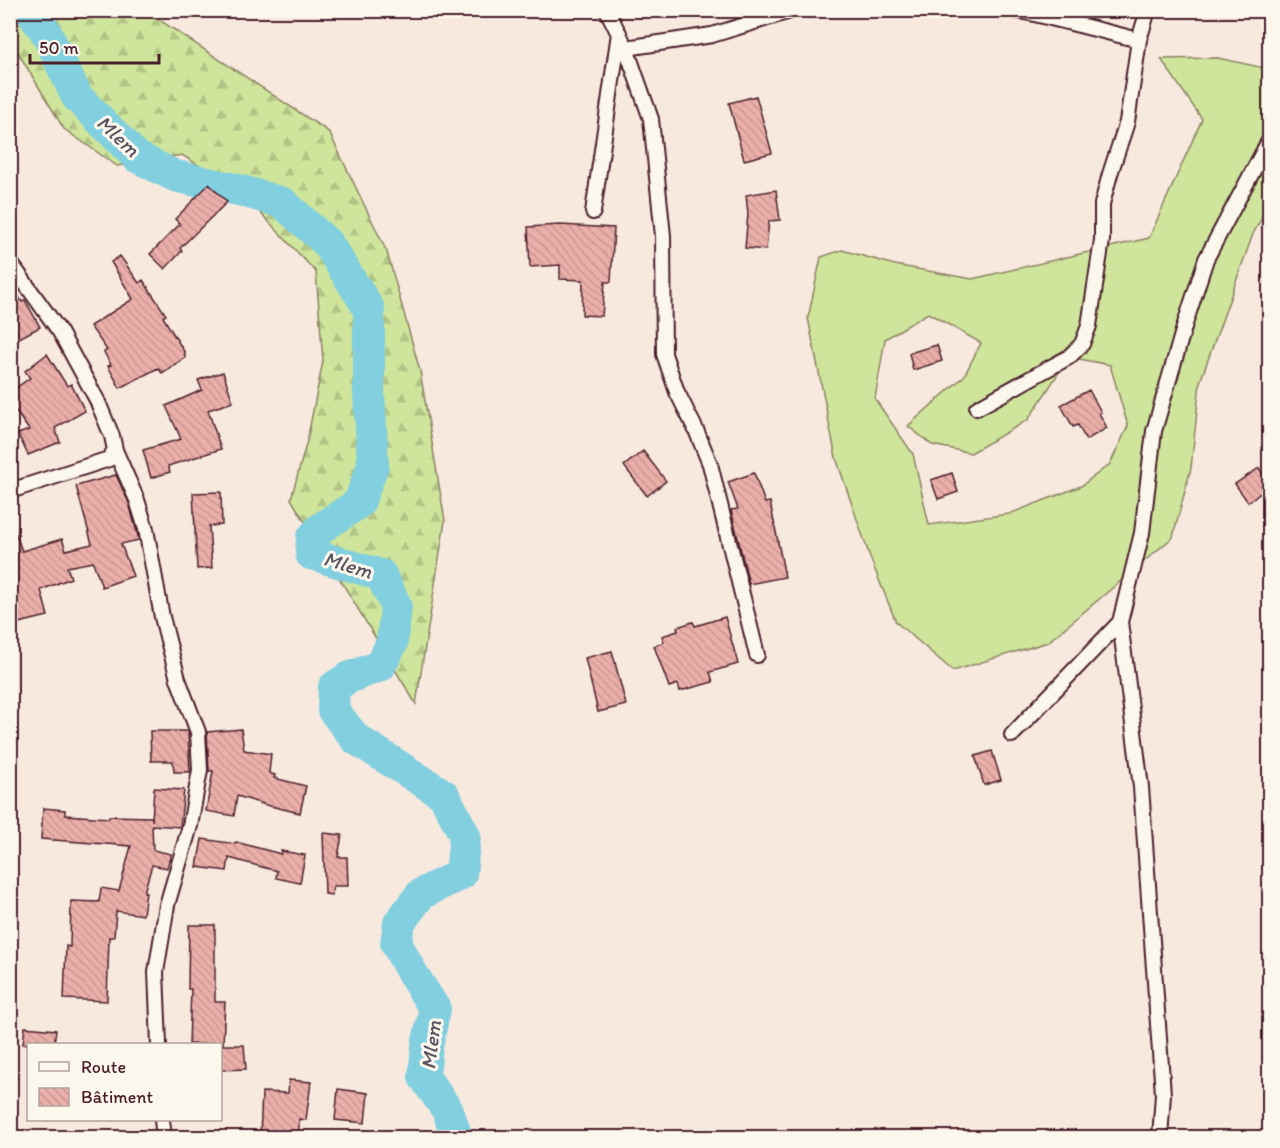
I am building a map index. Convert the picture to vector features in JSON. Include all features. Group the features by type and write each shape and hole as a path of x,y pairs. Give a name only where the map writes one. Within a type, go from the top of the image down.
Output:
{"street":[{"path":"607,10 627,48 651,119 663,236 664,354 677,392 710,464 757,655"},
{"path":"627,48 712,35 794,10"},
{"path":"1013,10 1139,40"},
{"path":"977,408 1069,357 1082,344 1089,326 1099,262 1102,240 1102,204 1127,122 1139,40 1148,10"},
{"path":"593,212 619,33"},
{"path":"1160,1137 1163,1094 1141,787 1120,622 1142,533 1154,431 1185,324 1206,259 1269,139"},
{"path":"10,262 60,332 97,400 112,436 115,450 137,500 146,529 172,659 198,732 200,770 190,826 167,905 156,972 159,1043"},
{"path":"10,491 109,459 115,450"},
{"path":"1012,735 1120,622"},
{"path":"162,1121 164,1137"}],"green space":[{"path":"11,10 146,11 329,132 387,252 420,371 445,521 416,704 291,499 307,441 323,361 316,272 239,190 182,155 117,166 64,129 11,41"},
{"path":"1218,58 1269,69 1269,205 1253,234 1200,382 1191,468 1173,537 1048,642 953,671 896,622 871,560 836,458 808,318 821,257 842,250 895,265 972,279 1149,238 1202,119 1161,59","holes":["928,313 981,343 964,376 908,426 932,445 971,453 1028,420 1069,357 1110,365 1128,426 1110,464 1081,486 1009,514 929,525 913,454 875,399 885,339"]}],"building":[{"path":"756,96 772,153 744,160 729,103"},
{"path":"209,184 227,202 180,248 182,251 165,269 150,254 180,224 175,219"},
{"path":"776,190 780,220 769,221 766,250 745,248 748,214 746,195"},
{"path":"560,225 614,228 611,282 605,282 602,316 582,315 583,280 560,279 560,265 530,267 528,227"},
{"path":"120,256 139,283 143,280 166,315 163,317 185,353 185,358 162,373 158,368 120,388 108,366 111,365 104,352 107,350 90,326 133,299 111,262"},
{"path":"10,283 22,302 25,300 40,327 10,343"},
{"path":"937,345 942,361 913,370 909,353"},
{"path":"47,354 67,386 71,384 85,411 55,428 60,442 28,455 18,434 29,430 10,403 10,392 30,378 25,371"},
{"path":"223,372 233,402 208,410 221,449 168,466 170,472 151,478 143,450 181,439 166,406 202,390 198,380"},
{"path":"1089,390 1107,428 1086,440 1078,425 1073,427 1061,405"},
{"path":"643,451 666,481 647,496 624,466"},
{"path":"1259,468 1269,483 1269,487 1248,502 1235,484"},
{"path":"754,473 765,503 770,502 785,577 749,584 731,510 738,509 728,482"},
{"path":"952,473 958,492 938,499 931,480"},
{"path":"116,475 129,503 139,540 121,544 133,576 102,587 93,562 67,567 71,578 41,590 48,616 19,623 13,598 10,599 10,526 13,526 22,551 62,539 66,550 92,544 76,486"},
{"path":"221,492 222,525 209,526 212,568 197,569 193,493"},
{"path":"725,617 738,664 710,672 713,682 680,691 678,684 669,687 654,646 664,642 662,636 678,631 677,627 693,622 695,626"},
{"path":"612,651 626,705 598,712 585,658"},
{"path":"241,729 244,750 271,754 269,773 275,775 274,778 306,786 300,813 237,796 234,816 206,811 213,771 209,771 207,732"},
{"path":"150,731 188,731 190,772 174,772 173,761 151,761"},
{"path":"992,751 1001,780 984,785 975,756"},
{"path":"154,788 184,790 180,827 152,825 153,850 171,854 167,868 152,865 144,892 146,892 143,915 116,911 114,937 109,937 107,1001 64,999 66,946 70,947 71,901 99,902 101,888 119,891 131,846 41,839 43,808 65,810 65,815 109,818 109,816 152,817 152,821"},
{"path":"323,833 342,835 338,857 347,857 348,886 333,886 332,895 325,894"},
{"path":"202,839 236,844 236,842 281,854 281,851 305,855 300,883 276,878 277,871 229,858 227,871 197,867"},
{"path":"189,925 215,925 215,1002 225,1002 223,1044 189,1043 191,989 188,989"},
{"path":"25,1027 56,1030 54,1043 23,1044"},
{"path":"222,1045 244,1045 246,1069 222,1070"},
{"path":"289,1080 311,1082 306,1120 299,1119 299,1137 260,1137 262,1092 288,1093"},
{"path":"338,1089 368,1093 365,1123 335,1120"}],"waterway":[{"name":"Mlem","path":"30,10 46,32 77,97 137,157 175,176 239,190 283,203 328,244 369,309 369,393 373,465 359,503 321,528 312,538 311,554 381,575 396,606 392,643 380,666 348,678 334,687 333,710 356,739 444,795 465,836 461,874 421,894 399,923 396,943 435,1009 427,1046 424,1077 448,1111 457,1138"}]}
